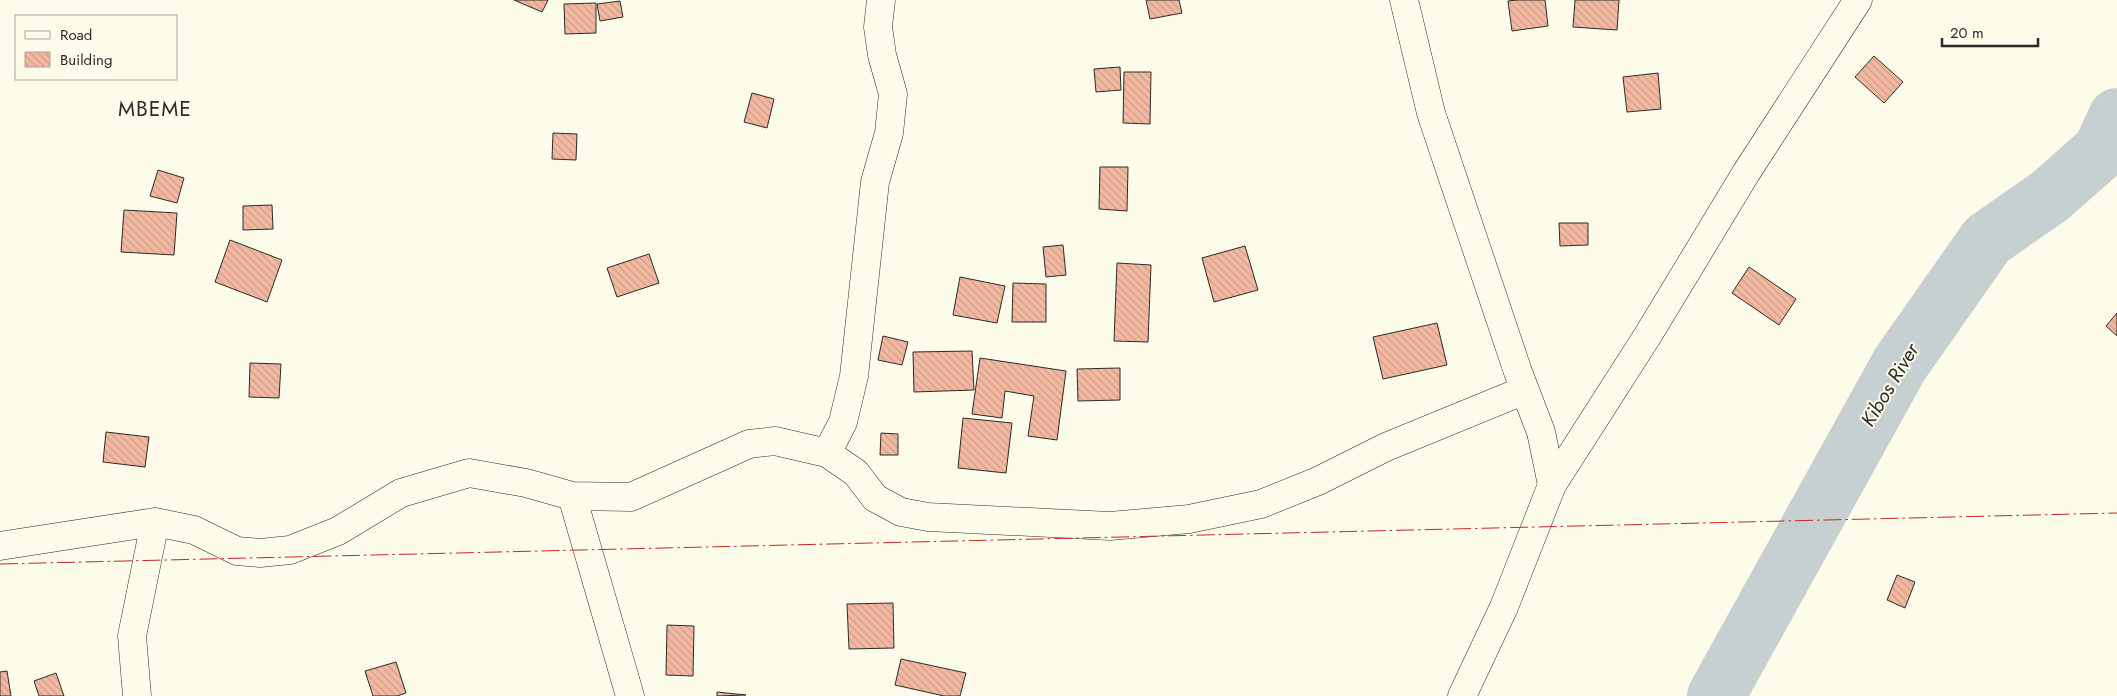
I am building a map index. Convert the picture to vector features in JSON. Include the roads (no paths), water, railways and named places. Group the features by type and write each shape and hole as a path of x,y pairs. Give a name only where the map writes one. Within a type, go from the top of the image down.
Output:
{"street":[{"path":"827,453 843,422 854,376 876,182 889,133 893,94 882,55 878,28 881,0"},
{"path":"1404,0 1431,113 1541,432 1552,484"},
{"path":"1462,696 1504,607 1552,484 1648,335 1746,173 1858,0"},
{"path":"0,546 155,522 194,530 238,552 290,550 338,531 401,493 469,473 526,483 572,496 631,497 749,444 775,441 827,453 856,473 876,498 901,512 928,517 1110,526 1189,519 1261,504 1318,481 1386,447 1525,390"},
{"path":"572,496 630,696"},
{"path":"137,696 132,636 155,522"}],"waterway":[{"name":"Kibos River","path":"1716,696 1900,364 1987,240 2050,196 2102,150 2117,117"}],"district":[{"name":"MBEME","path":"155,109"}]}
